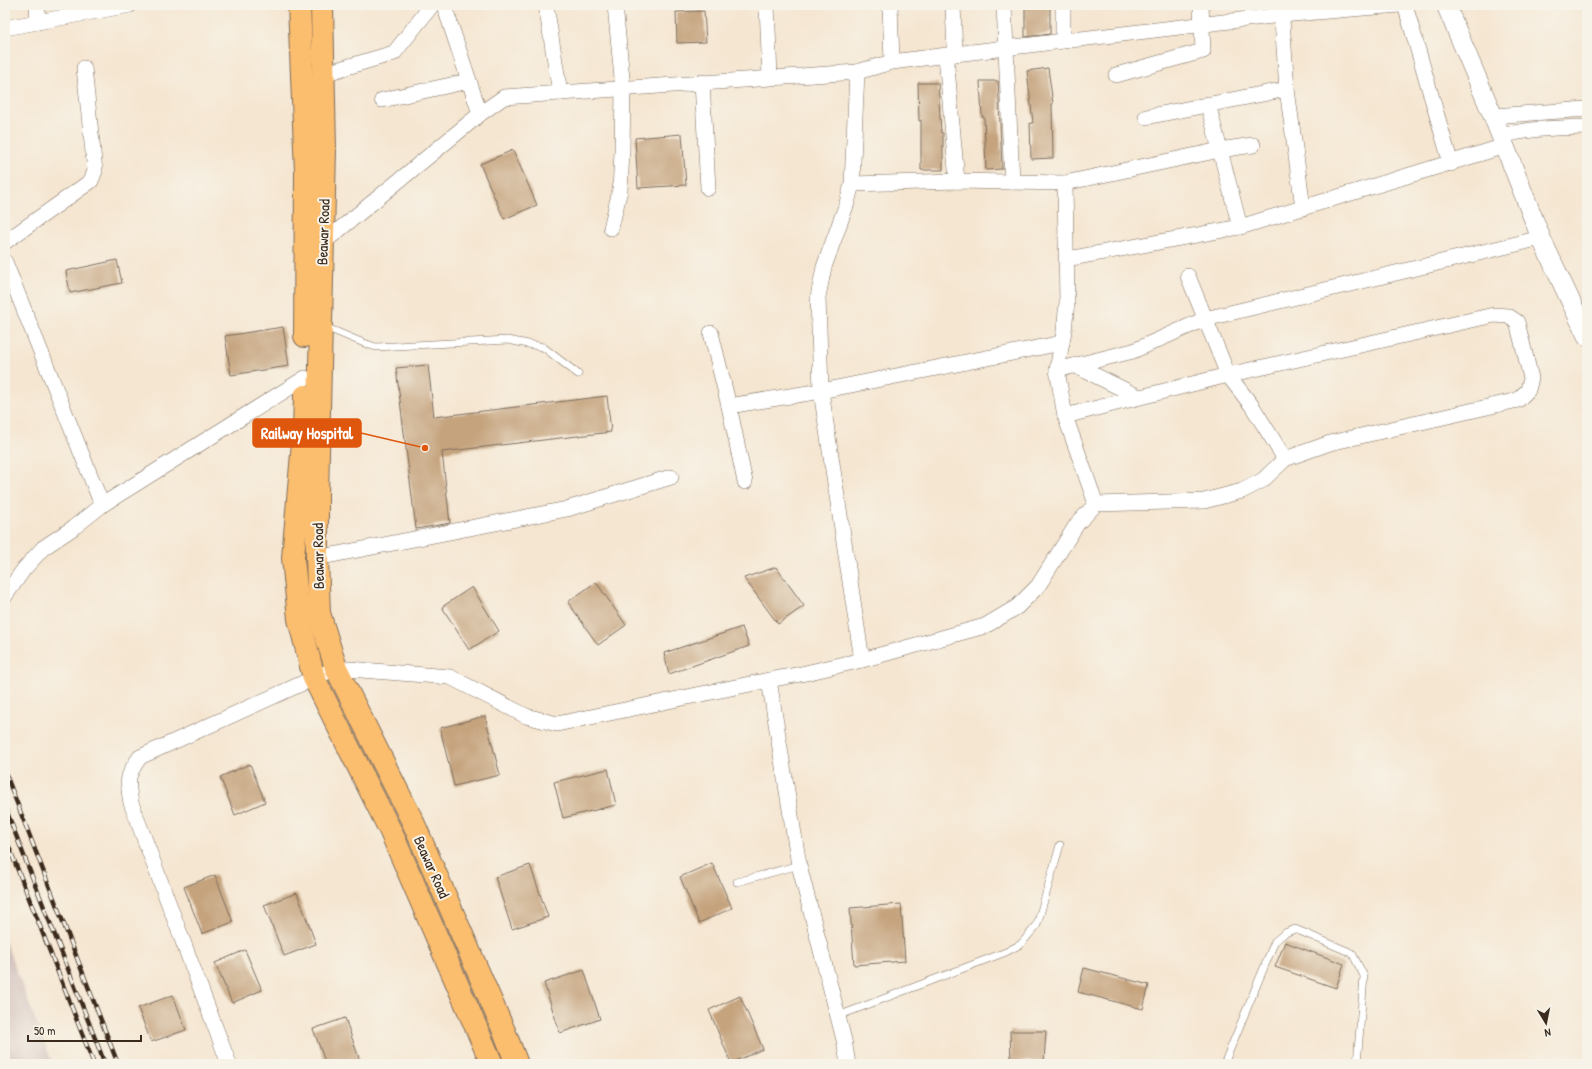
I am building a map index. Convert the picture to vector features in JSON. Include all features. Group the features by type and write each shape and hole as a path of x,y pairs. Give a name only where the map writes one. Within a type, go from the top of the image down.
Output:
{"main road":[{"name":"Beawar Road","path":"299,5 305,139 314,245"},
{"name":"Beawar Road","path":"322,5 325,137 314,245 313,324 310,381 319,613 336,668 413,822 517,1064"},
{"name":"Beawar Road","path":"312,431 293,558 299,619 314,678 391,832 492,1064"}],"street":[{"path":"37,5 38,22"},
{"path":"5,28 130,5"},
{"path":"323,74 394,53 432,5"},
{"path":"444,5 480,114"},
{"path":"546,5 560,93"},
{"path":"611,228 620,190 623,89 615,5"},
{"path":"767,5 770,77"},
{"path":"890,5 892,62"},
{"path":"953,5 951,55 957,181"},
{"path":"1004,5 1012,182"},
{"path":"1063,5 1063,41"},
{"path":"1116,75 1203,51 1201,5"},
{"path":"314,245 480,114 504,97 857,72 892,62 1201,24 1281,10 1399,5"},
{"path":"1405,5 1451,164"},
{"path":"1446,5 1493,116 1541,238 1587,336"},
{"path":"1281,10 1287,89 1303,208"},
{"path":"5,242 91,181 95,172 84,68"},
{"path":"857,72 852,184 847,203 824,267 818,297 818,319 821,391 862,660"},
{"path":"382,100 469,81"},
{"path":"702,82 708,188"},
{"path":"1146,117 1287,89"},
{"path":"1208,104 1240,227"},
{"path":"1493,116 1587,109"},
{"path":"1067,259 1240,227 1451,164 1507,152 1520,131 1542,128 1587,127"},
{"path":"852,184 957,181 1065,183 1220,150 1253,145"},
{"path":"1065,183 1067,302 1057,370 1065,416 1096,504"},
{"path":"1057,370 1133,351 1205,319 1541,238"},
{"path":"5,262 102,505"},
{"path":"1188,276 1228,375 1252,406 1285,459"},
{"path":"229,1064 131,803 127,783 131,769 140,757 336,668 450,677 526,716 556,724 801,674 862,660 985,626 1017,607 1038,586 1077,524 1096,504 1204,501 1242,491 1263,480 1285,459 1330,443 1518,400 1528,390 1531,378 1517,322 1508,316 1494,315 1228,375 1065,416"},
{"path":"711,333 729,406 745,482"},
{"path":"729,406 821,391 1063,337"},
{"path":"1076,366 1139,397"},
{"path":"5,596 24,569 43,548 102,505 310,381"},
{"path":"317,558 567,508 671,477"},
{"path":"769,680 799,865 839,1019 848,1064"}],"lane":[{"path":"313,324 343,334 364,344 376,347 508,340 543,347 578,374"},
{"path":"839,1019 1006,952 1021,944 1037,925 1060,845"},
{"path":"738,882 799,865"},
{"path":"1224,1064 1276,942 1285,933 1295,929 1352,953 1359,965 1364,976 1357,1064"}],"shaded area":[{"path":"5,941 42,1037 53,1064 5,1064"}],"building":[{"path":"1025,5 1050,5 1050,34 1025,37"},
{"path":"704,11 706,42 677,43 676,12"},
{"path":"1048,68 1053,104 1053,158 1031,159 1030,123 1033,123 1027,71"},
{"path":"980,81 998,81 1002,169 986,170 984,117 982,117"},
{"path":"918,83 938,83 941,133 943,133 943,170 921,170 921,120 919,121"},
{"path":"682,134 686,185 638,188 635,138"},
{"path":"513,150 537,205 504,219 480,164"},
{"path":"117,260 122,283 70,293 66,271"},
{"path":"283,327 289,366 231,375 225,336"},
{"path":"428,365 434,417 607,396 611,432 442,452 450,523 416,529 396,368"},
{"path":"776,567 804,606 778,624 744,578"},
{"path":"596,582 626,625 598,645 568,602"},
{"path":"472,587 499,631 469,650 442,607"},
{"path":"742,627 749,646 669,674 664,653"},
{"path":"485,716 500,775 454,786 440,728"},
{"path":"250,764 265,802 235,815 220,777"},
{"path":"608,769 616,805 563,818 554,782"},
{"path":"712,863 732,908 699,923 680,877"},
{"path":"530,865 548,917 512,929 495,877"},
{"path":"215,875 233,922 202,934 184,887"},
{"path":"297,893 316,944 284,956 264,905"},
{"path":"901,904 905,961 854,965 850,908"},
{"path":"1285,942 1344,964 1336,988 1275,967"},
{"path":"245,950 262,990 232,1003 215,963"},
{"path":"1084,968 1149,985 1143,1009 1078,992"},
{"path":"584,970 600,1019 560,1033 544,983"},
{"path":"173,995 186,1030 151,1042 138,1008"},
{"path":"740,996 763,1049 731,1063 709,1010"},
{"path":"345,1018 361,1064 326,1064 313,1029"},
{"path":"1010,1031 1046,1031 1044,1062 1011,1061"}],"railway":[{"path":"5,772 118,1064"},
{"path":"5,807 105,1064"},
{"path":"5,837 94,1064"}],"place":[{"name":"Railway Hospital","path":"425,448"}]}
